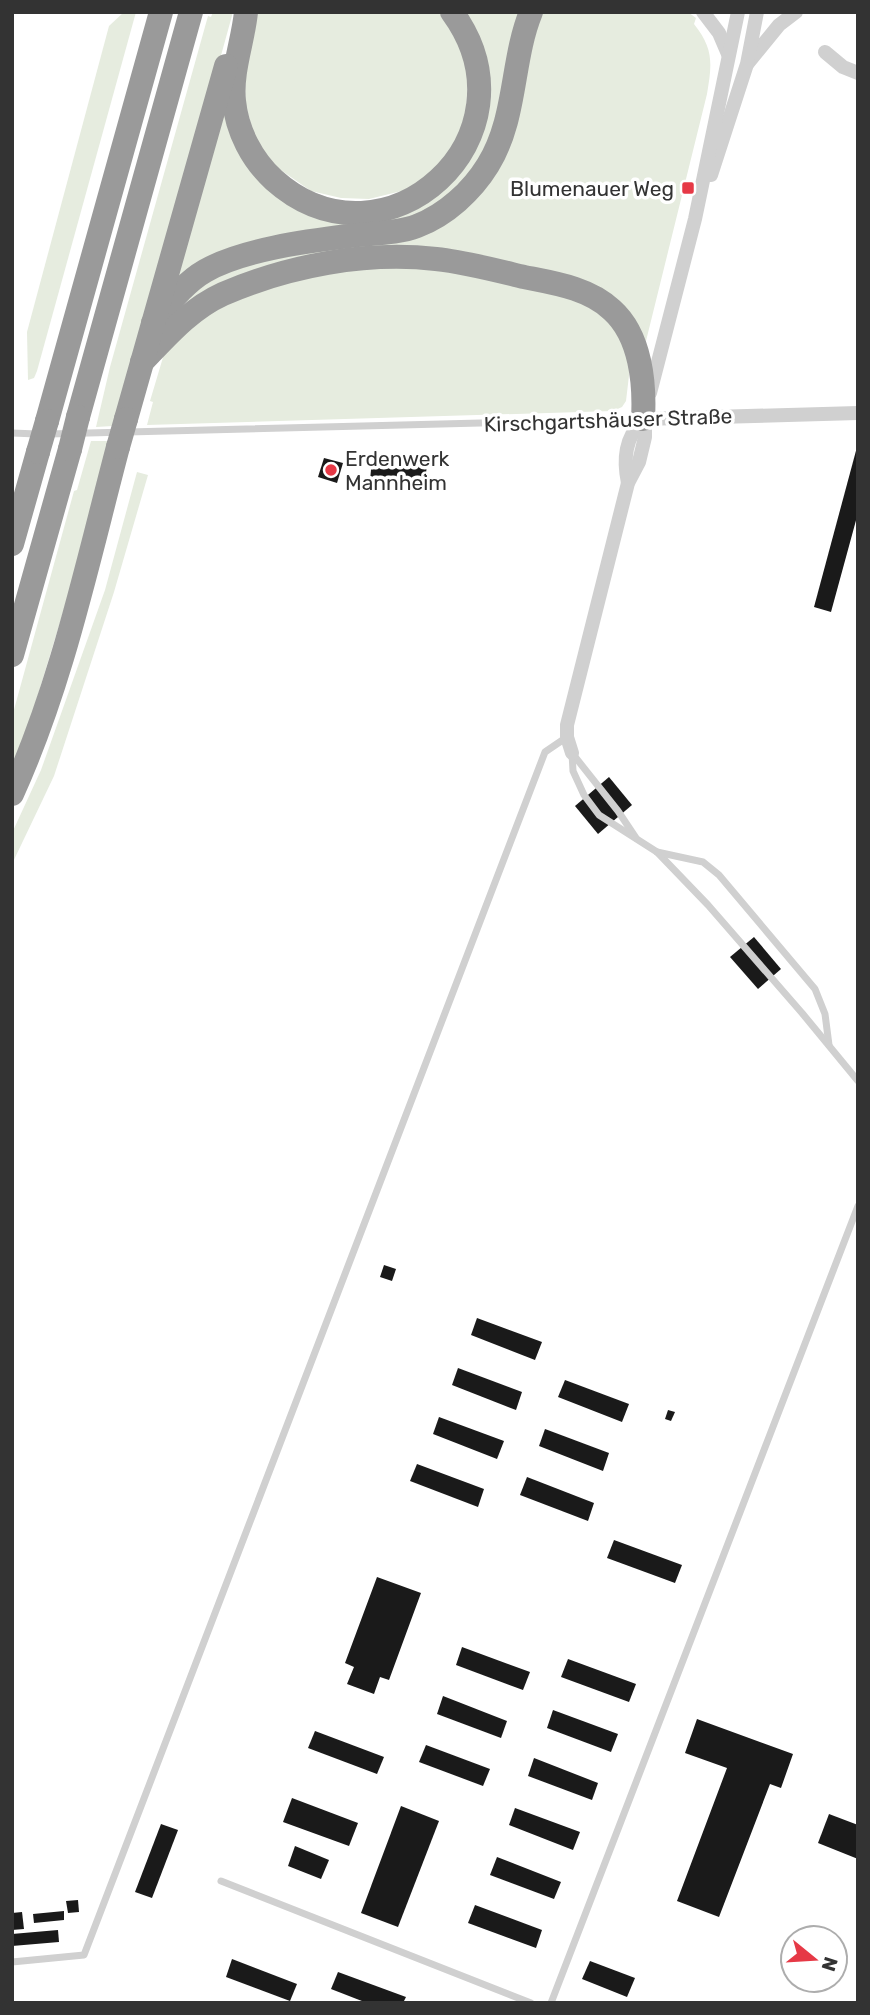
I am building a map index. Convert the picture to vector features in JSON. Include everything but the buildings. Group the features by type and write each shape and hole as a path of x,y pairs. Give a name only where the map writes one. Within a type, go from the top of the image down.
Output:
{"highway":[{"path":"12,544 161,12"},
{"path":"12,655 191,12"},
{"path":"244,12 234,75 234,101 240,128 253,155 285,189 309,202 338,210 370,212 404,202 434,185 458,159 470,138 476,122 480,86 468,39 452,12"},
{"path":"12,794 34,745 56,681 118,447 244,12"},
{"path":"153,323 191,280 224,262 312,242 414,227 438,216 464,196 490,163 504,131 531,12"},
{"path":"142,362 183,320 201,306 248,285 285,273 360,259 436,259 566,286 591,295 614,311 630,335 637,357 643,382 643,419"}],"street":[{"path":"703,12 719,33 728,54"},
{"path":"572,753 567,737 567,725 628,483 635,473 645,437 643,419 695,219 738,12"},
{"path":"695,219 747,64 757,12"},
{"path":"747,64 779,26 796,12"},
{"path":"825,52 843,67 858,73"},
{"name":"Kirschgartshäuser Straße","path":"643,419 858,413"}],"lane":[{"name":"Kirschgartshäuser Straße","path":"12,433 59,435 643,419"},
{"path":"12,1962 84,1955 545,752 567,737"},
{"path":"572,753 611,802 638,842"},
{"path":"572,753 573,771 584,795 605,821 657,852 703,862 719,875 816,989 825,1014 829,1046"},
{"path":"657,852 708,905 858,1081"},
{"path":"551,2003 858,1206"},
{"path":"221,1881 531,2003"}],"shaded area":[{"path":"124,12 136,12 37,371 34,378 28,380 27,332 109,26"},
{"path":"213,12 233,12 126,400 113,426 96,427 110,367 208,16 211,17"},
{"path":"257,12 444,12 469,53 465,135 422,186 369,199 341,198 311,191 259,155 245,102 246,70"},
{"path":"462,12 521,12 493,130 471,173 455,191 436,205 400,223 175,279 226,99 256,173 386,217 481,130"},
{"path":"541,12 688,12 696,18 694,24 708,49 710,74 707,94 646,341 623,313 427,252 186,302 188,296 229,268 447,220 524,81"},
{"path":"416,264 574,296 617,327 630,367 626,401 622,407 613,411 147,425 153,402 150,401 164,354 213,305 329,270"},
{"path":"91,441 108,441 107,468 12,780 12,717 74,491 77,490"},
{"path":"137,472 148,475 114,592 54,776 12,864 12,833 41,770 105,590"}],"place":[{"name":"Blumenauer Weg","path":"688,188"},
{"name":"Erdenwerk Mannheim","path":"331,470"}]}
